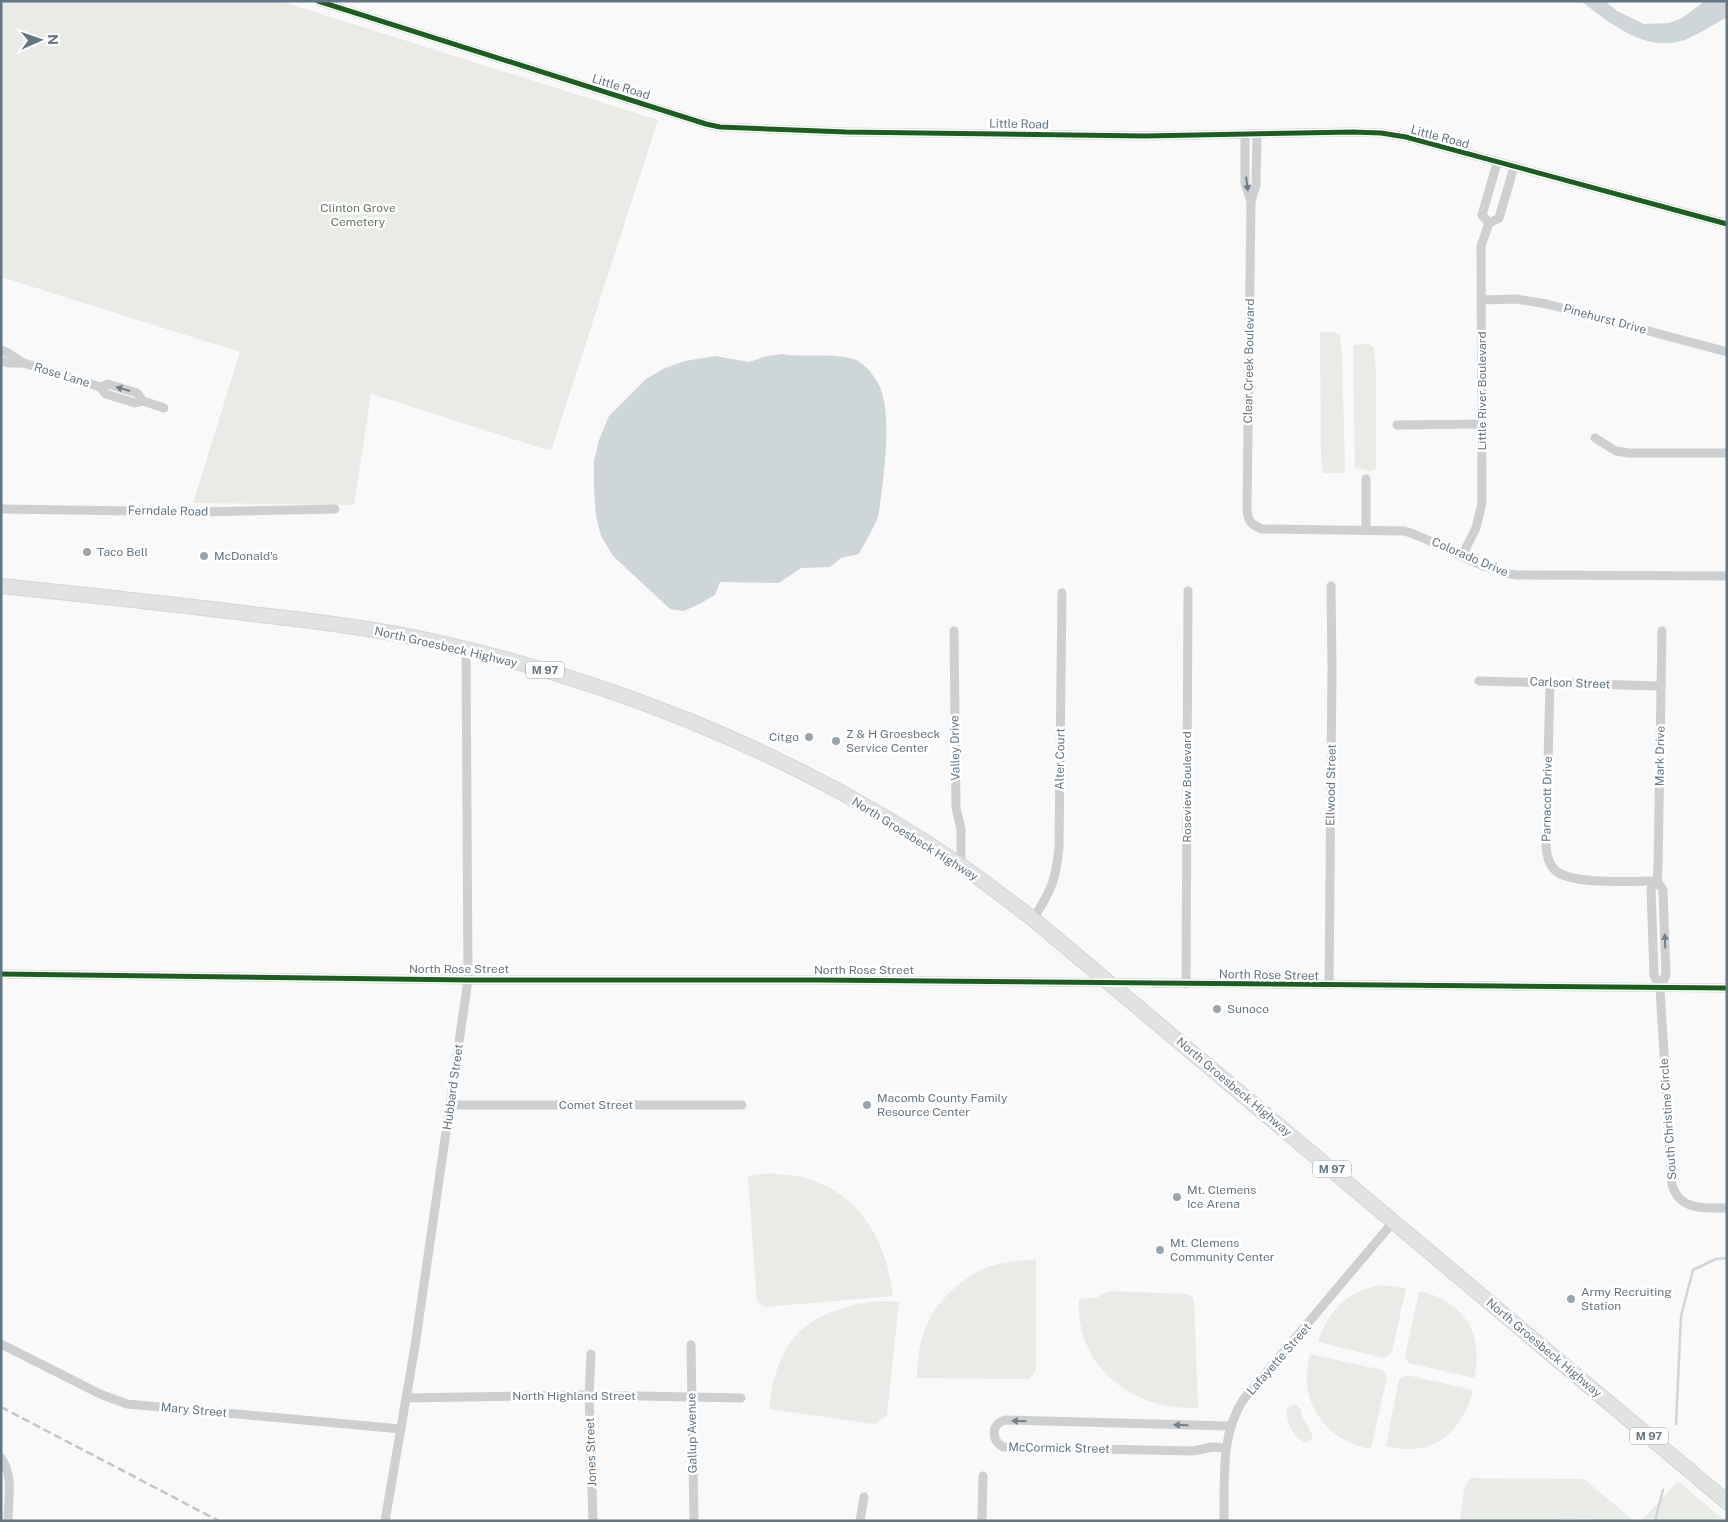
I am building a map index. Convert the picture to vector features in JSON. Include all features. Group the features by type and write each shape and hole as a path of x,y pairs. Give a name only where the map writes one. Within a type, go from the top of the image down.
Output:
{"main road":[{"name":"North Groesbeck Highway","path":"1,586 321,622 398,634 466,649 548,671 669,713 762,753 834,790 960,865 1033,919 1727,1502"}],"street":[{"name":"Little Road","path":"318,1 469,50 720,127 999,134 1257,135 1381,133 1406,137 1727,224"},
{"name":"Clear Creek Boulevard","path":"1245,135 1246,188 1251,202"},
{"name":"Clear Creek Boulevard","path":"1248,520 1251,202 1256,185 1257,135"},
{"name":"Little River Boulevard","path":"1489,222 1482,216 1497,163"},
{"path":"1246,165 1256,164"},
{"name":"Little River Boulevard","path":"1462,556 1476,528 1482,503 1481,246 1489,222 1499,218 1514,167"},
{"path":"1487,195 1505,199"},
{"name":"Pinehurst Drive","path":"1481,300 1516,299 1547,304 1727,352"},
{"name":"Rose Lane","path":"1,350 8,352 24,364"},
{"name":"Rose Lane","path":"1,361 24,364 100,387 106,394 135,403 143,400 164,408"},
{"path":"1396,426 1482,424"},
{"path":"1594,438 1616,451 1629,453 1727,453"},
{"path":"1366,480 1366,530"},
{"name":"Ferndale Road","path":"1,509 200,512 336,509"},
{"name":"Colorado Drive","path":"1248,520 1252,525 1262,529 1404,531 1500,572 1517,576 1727,576"},
{"name":"Ellwood Street","path":"1329,986 1332,668 1330,586"},
{"name":"Roseview Boulevard","path":"1186,984 1188,591"},
{"name":"Alter Court","path":"1033,919 1048,895 1053,882 1059,848 1062,593"},
{"name":"Valley Drive","path":"954,631 956,808 961,830 960,865"},
{"name":"Mark Drive","path":"1660,988 1666,975 1663,890 1656,881 1658,868 1662,631"},
{"name":"Hubbard Street","path":"385,1521 406,1398 468,980 466,649"},
{"name":"Carlson Street","path":"1480,681 1661,686"},
{"name":"Parnacott Drive","path":"1550,682 1546,846 1551,866 1557,872 1573,878 1656,881"},
{"name":"North Rose Street","path":"1,974 468,980 818,980 1329,986 1727,988"},
{"name":"South Christine Circle","path":"1660,988 1671,1170 1674,1190 1679,1199 1690,1206 1727,1208"},
{"name":"Comet Street","path":"450,1105 742,1105"},
{"name":"Lafayette Street","path":"1224,1521 1226,1448 1230,1426 1243,1400 1394,1221"},
{"name":"Mary Street","path":"1,1344 100,1394 126,1404 401,1429"},
{"name":"Gallup Avenue","path":"691,1345 694,1521"},
{"name":"Jones Street","path":"592,1354 589,1396 593,1521"},
{"name":"North Highland Street","path":"406,1398 589,1396 741,1398"},
{"name":"McCormick Street","path":"1226,1448 1212,1447 1193,1450 1002,1447 996,1440 994,1432 998,1424 1005,1420 1230,1426"},
{"path":"1,1458 8,1472 8,1521"},
{"path":"982,1476 982,1521"},
{"path":"860,1521 864,1497"}],"green space":[{"name":"Clinton Grove Cemetery","path":"1,1 280,1 658,120 551,451 371,394 354,505 193,503 240,352 1,277"},
{"path":"1320,332 1334,332 1340,335 1344,473 1323,473 1321,456"},
{"path":"1368,344 1374,347 1376,371 1376,469 1370,471 1355,468 1353,349 1354,345"},
{"path":"762,1174 790,1175 815,1181 836,1192 854,1206 868,1224 880,1245 888,1269 893,1296 765,1307 757,1302 748,1176"},
{"path":"1036,1259 1036,1371 1029,1379 917,1378 919,1351 926,1327 947,1295 966,1279 983,1269 1002,1263"},
{"path":"1381,1285 1406,1288 1392,1352 1384,1358 1318,1342 1327,1321 1340,1304 1358,1292"},
{"path":"1108,1291 1188,1294 1194,1299 1198,1408 1171,1407 1144,1399 1128,1391 1100,1367 1091,1353 1084,1336 1080,1318 1079,1299 1096,1298"},
{"path":"1419,1291 1448,1302 1467,1321 1476,1347 1477,1362 1474,1378 1408,1363 1405,1357"},
{"path":"878,1301 899,1302 887,1415 875,1424 769,1409 773,1382 781,1360 789,1345 800,1332 826,1314 842,1308"},
{"path":"1310,1354 1382,1370 1387,1377 1371,1449 1348,1442 1338,1436 1328,1428 1314,1409 1307,1385"},
{"path":"1406,1375 1473,1390 1468,1406 1453,1430 1442,1439 1417,1449 1386,1446 1399,1379"},
{"path":"1297,1405 1301,1410 1302,1416 1313,1436 1312,1439 1305,1443 1297,1437 1288,1423 1287,1408"},
{"path":"1471,1478 1584,1479 1634,1521 1560,1519 1558,1521 1460,1521 1464,1489"},
{"path":"1678,1481 1725,1521 1641,1521"}],"shaded area":[{"path":"1581,1 1605,1 1617,11 1644,24 1669,23 1682,18 1705,1 1727,1 1727,17 1689,38 1674,43 1659,43 1631,35 1618,28"},
{"path":"782,354 850,358 865,366 880,387 885,410 886,438 882,490 876,522 859,554 841,558 830,567 801,568 779,583 720,582 715,595 701,603 684,611 670,609 613,556 601,536 596,516 594,461 599,440 609,416 646,379 665,368 685,361 715,356 749,362 767,356"}],"waterway":[{"path":"1676,1424 1681,1316 1693,1270 1716,1259 1727,1258"},
{"path":"1655,1521 1663,1490"}],"railway":[{"path":"1,1407 219,1521"}],"cycle path":[{"path":"318,1 720,127 846,132 1145,136 1381,133 1406,137 1727,224"},
{"path":"1,974 468,980 818,980 1727,988"}],"place":[{"name":"Taco Bell","path":"87,552"},
{"name":"McDonald's","path":"204,556"},
{"name":"Citgo","path":"809,737"},
{"name":"Z & H Groesbeck Service Center","path":"836,741"},
{"name":"Sunoco","path":"1217,1009"},
{"name":"Macomb County Family Resource Center","path":"867,1105"},
{"name":"Mt. Clemens Ice Arena","path":"1177,1197"},
{"name":"Mt. Clemens Community Center","path":"1160,1250"},
{"name":"Army Recruiting Station","path":"1571,1299"}]}
